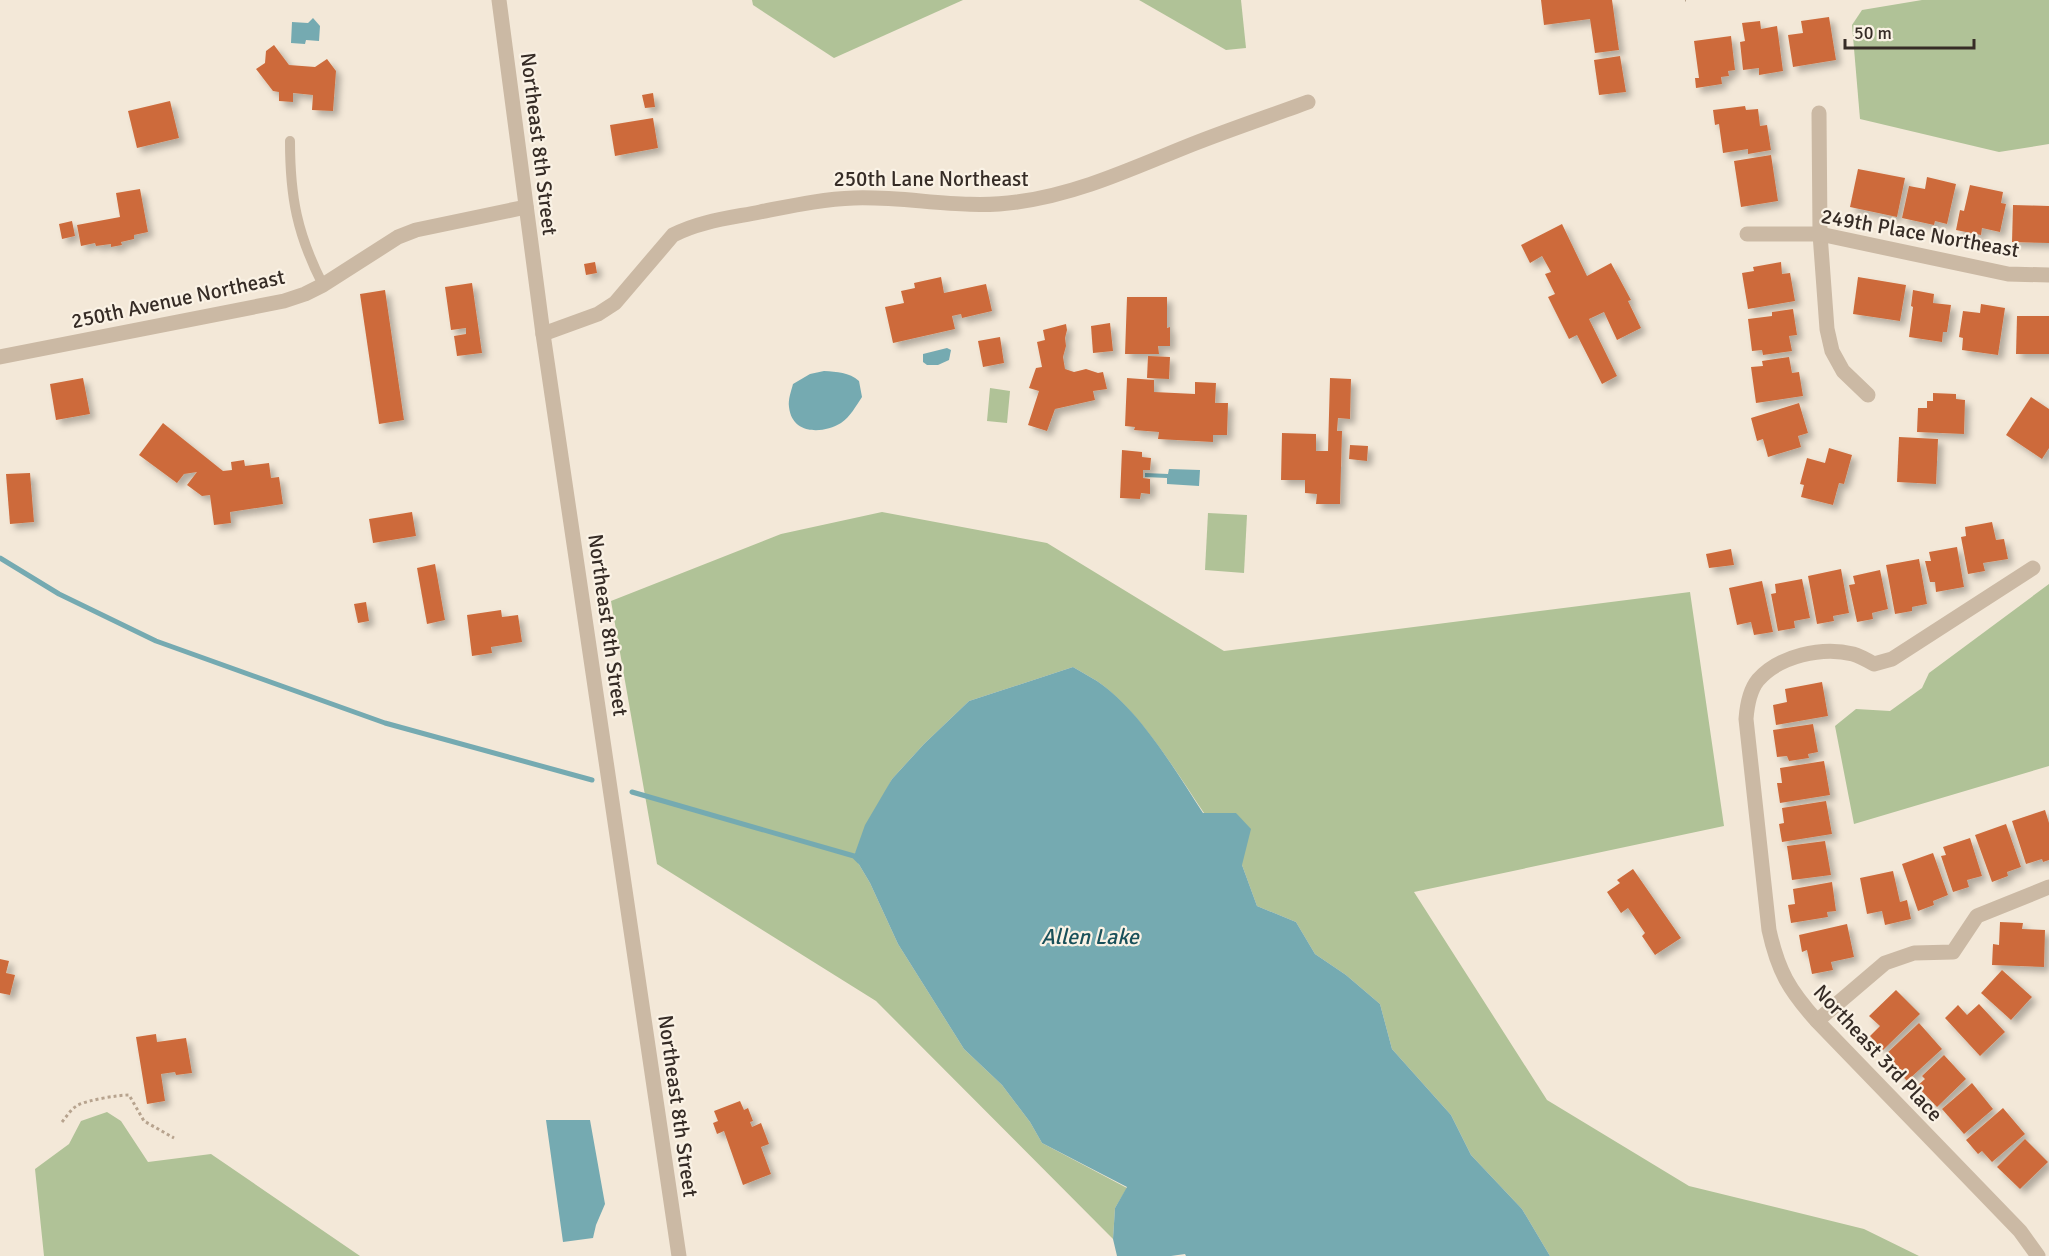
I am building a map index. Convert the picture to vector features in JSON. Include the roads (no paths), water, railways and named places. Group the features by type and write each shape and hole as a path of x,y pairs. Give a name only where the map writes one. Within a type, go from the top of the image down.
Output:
{"street":[{"name":"Northeast 8th Street","path":"499,0 543,334 679,1256"},
{"name":"250th Lane Northeast","path":"543,334 597,314 615,303 673,235 696,225 812,202 855,198 977,204 1013,203 1051,197 1104,180 1194,143 1308,102"},
{"path":"1819,113 1820,234 1827,329 1832,351 1843,371 1868,394"},
{"name":"250th Avenue Northeast","path":"0,357 284,301 323,285 398,237 416,230 526,207"},
{"name":"249th Place Northeast","path":"1747,234 1820,234 2008,274 2049,275"},
{"name":"Northeast 3rd Place","path":"2033,568 1892,658 1874,664 1854,654 1833,652 1812,653 1787,660 1770,669 1757,681 1748,699 1746,719 1764,892 1774,955 1781,973 1796,998 1816,1021 2020,1231 2038,1256"},
{"path":"1816,1021 1885,963 1914,953 1953,952 1977,916 2049,888"}],"lane":[{"path":"290,141 290,178 296,218 310,259 323,285"}],"water":[{"path":"313,18 320,26 319,41 306,40 305,44 291,43 292,22 308,23"},
{"path":"947,348 951,350 949,360 938,365 927,365 923,362 923,354"},
{"path":"824,371 843,373 855,378 859,381 862,397 850,415 841,423 826,429 809,430 796,423 791,416 790,395 793,384 810,374"},
{"path":"1169,469 1200,470 1199,486 1167,484 1167,478 1145,477 1145,473 1168,474"},
{"name":"Allen Lake","path":"1073,667 1097,681 1128,708 1156,742 1203,813 1236,813 1251,829 1242,865 1257,906 1296,922 1315,954 1346,975 1380,1004 1392,1049 1451,1115 1471,1155 1522,1209 1550,1256 1186,1256 1185,1254 1117,1256 1113,1239 1115,1208 1127,1187 1042,1143 1030,1122 1002,1085 964,1049 898,944 870,883 854,856 865,825 892,779 924,744 969,701"},
{"path":"546,1120 590,1120 605,1204 593,1238 563,1242"}],"waterway":[{"path":"0,558 59,594 156,641 385,723 592,780"},
{"path":"632,792 854,856 859,861"}]}
